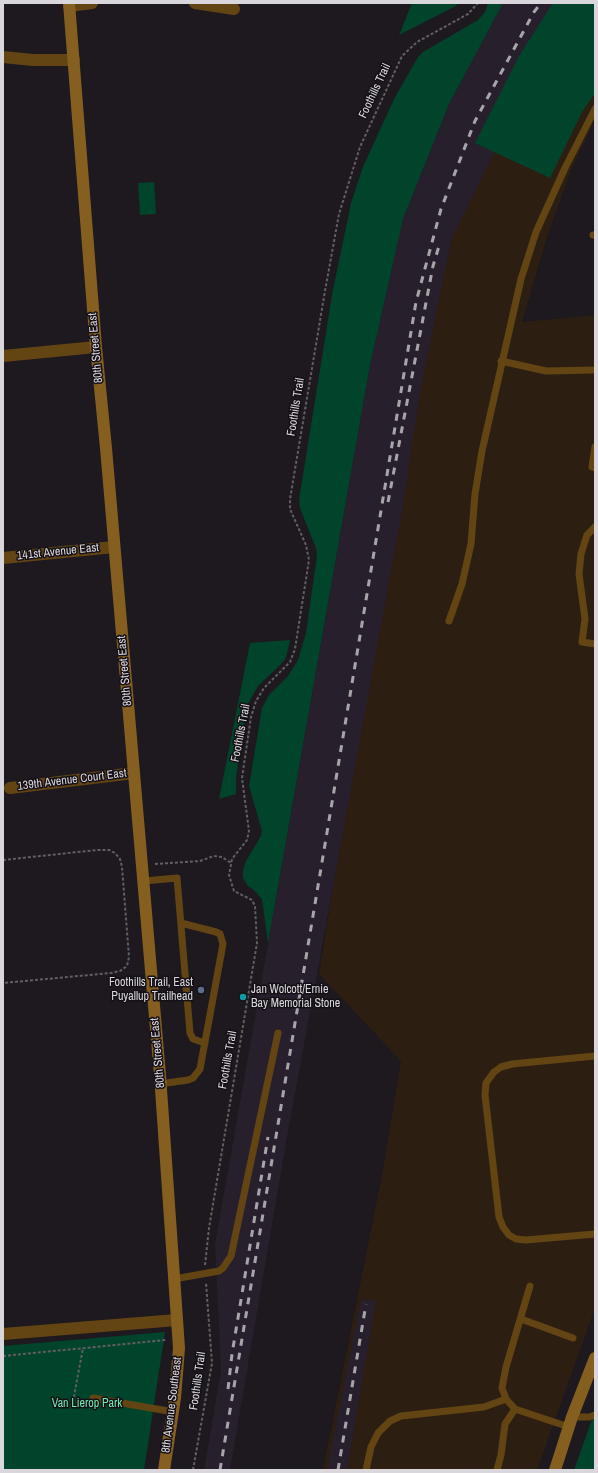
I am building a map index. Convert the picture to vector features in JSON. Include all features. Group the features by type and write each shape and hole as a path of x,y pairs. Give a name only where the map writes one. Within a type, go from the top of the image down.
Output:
{"street":[{"path":"69,4 92,3"},
{"path":"194,3 234,9"},
{"name":"80th Street East","path":"69,4 96,347 144,881 160,1084 177,1320 172,1339"},
{"path":"3,57 33,60 74,60"},
{"path":"3,356 96,347"},
{"name":"141st Avenue East","path":"3,558 114,547"},
{"name":"139th Avenue Court East","path":"10,788 134,773"},
{"path":"3,1334 177,1320"},
{"name":"8th Avenue Southeast","path":"164,1470 174,1412 172,1339"},
{"path":"555,1470 595,1358"}],"lane":[{"path":"449,621 462,584 470,544 475,494 482,450 521,279 536,232 565,168 595,110"},
{"path":"502,361 546,371 595,370"},
{"path":"595,447 592,467 595,468"},
{"path":"595,527 587,535 581,554 579,574 585,619 582,642 595,644"},
{"path":"144,881 177,878 190,1033 193,1039 205,1043"},
{"path":"160,1084 193,1078 200,1069 223,944 220,934 216,932 181,923"},
{"path":"174,1279 219,1271 223,1268 231,1256 278,1033"},
{"path":"595,1056 512,1064 501,1067 494,1072 486,1083 485,1095 499,1217 503,1227 509,1235 516,1239 526,1240 595,1234"},
{"path":"530,1286 502,1388 506,1399 515,1409 571,1422 595,1415"},
{"path":"521,1319 573,1338"},
{"path":"92,1398 174,1412"},
{"path":"366,1470 372,1447 378,1433 390,1421 401,1416 484,1407 506,1399"},
{"path":"497,1470 501,1455 505,1424 515,1409"}],"path":[{"name":"Foothills Trail","path":"193,1470 212,1363 205,1260 208,1228 257,943 255,906 252,900 234,890 229,875 232,859 247,840 249,831 242,778 251,717 256,701 264,688 290,662 295,649 310,560 306,545 290,509 290,499 324,292 339,214 360,147 402,56 417,42 468,14 478,3"},
{"path":"3,860 97,850 109,850 115,853 120,859 122,867 129,957 127,966 120,971 111,973 3,983"},
{"path":"154,864 200,861 214,856 222,857 231,863"},
{"path":"3,1356 172,1339"},
{"path":"72,1407 83,1348"}],"shaded area":[{"path":"503,3 576,3 517,107 451,241 420,393 402,511 286,1143 230,1470 204,1470 221,1370 215,1244 370,365 403,219 449,104"},
{"path":"595,3 595,120 572,168 548,234 522,322 595,315 595,1308 537,1470 323,1470 384,1165 401,1061 319,974 411,412 445,241 475,143"},
{"path":"361,1299 376,1301 347,1470 327,1470"}],"green space":[{"path":"412,3 458,3 456,6 399,35"},
{"path":"488,3 503,3 449,104 403,219 370,365 268,943 262,899 248,886 243,878 243,870 246,861 261,836 262,831 249,786 262,708 269,695 288,676 298,660 306,633 317,556 316,548 300,508 299,500 332,295 351,203 363,167 394,99 418,57 423,52 478,20 485,12"},
{"path":"553,3 595,3 595,93 582,112 550,178 475,143 519,56"},
{"path":"154,182 156,214 140,215 138,183"},
{"path":"290,640 286,658 258,686 246,707 236,777 236,794 219,799 250,643"},
{"name":"Van Lierop Park","path":"165,1332 144,1470 3,1470 3,1346"},
{"path":"595,1411 595,1470 574,1470"}],"railway":[{"path":"220,1470 416,302 441,209 475,121 534,12 541,3"},
{"path":"388,502 433,266 439,246"},
{"path":"228,1389 232,1354 268,1137"},
{"path":"338,1470 366,1304"}],"place":[{"name":"Foothills Trail, East Puyallup Trailhead","path":"201,990"},
{"name":"Jan Wolcott/Ernie Bay Memorial Stone","path":"243,997"}]}
